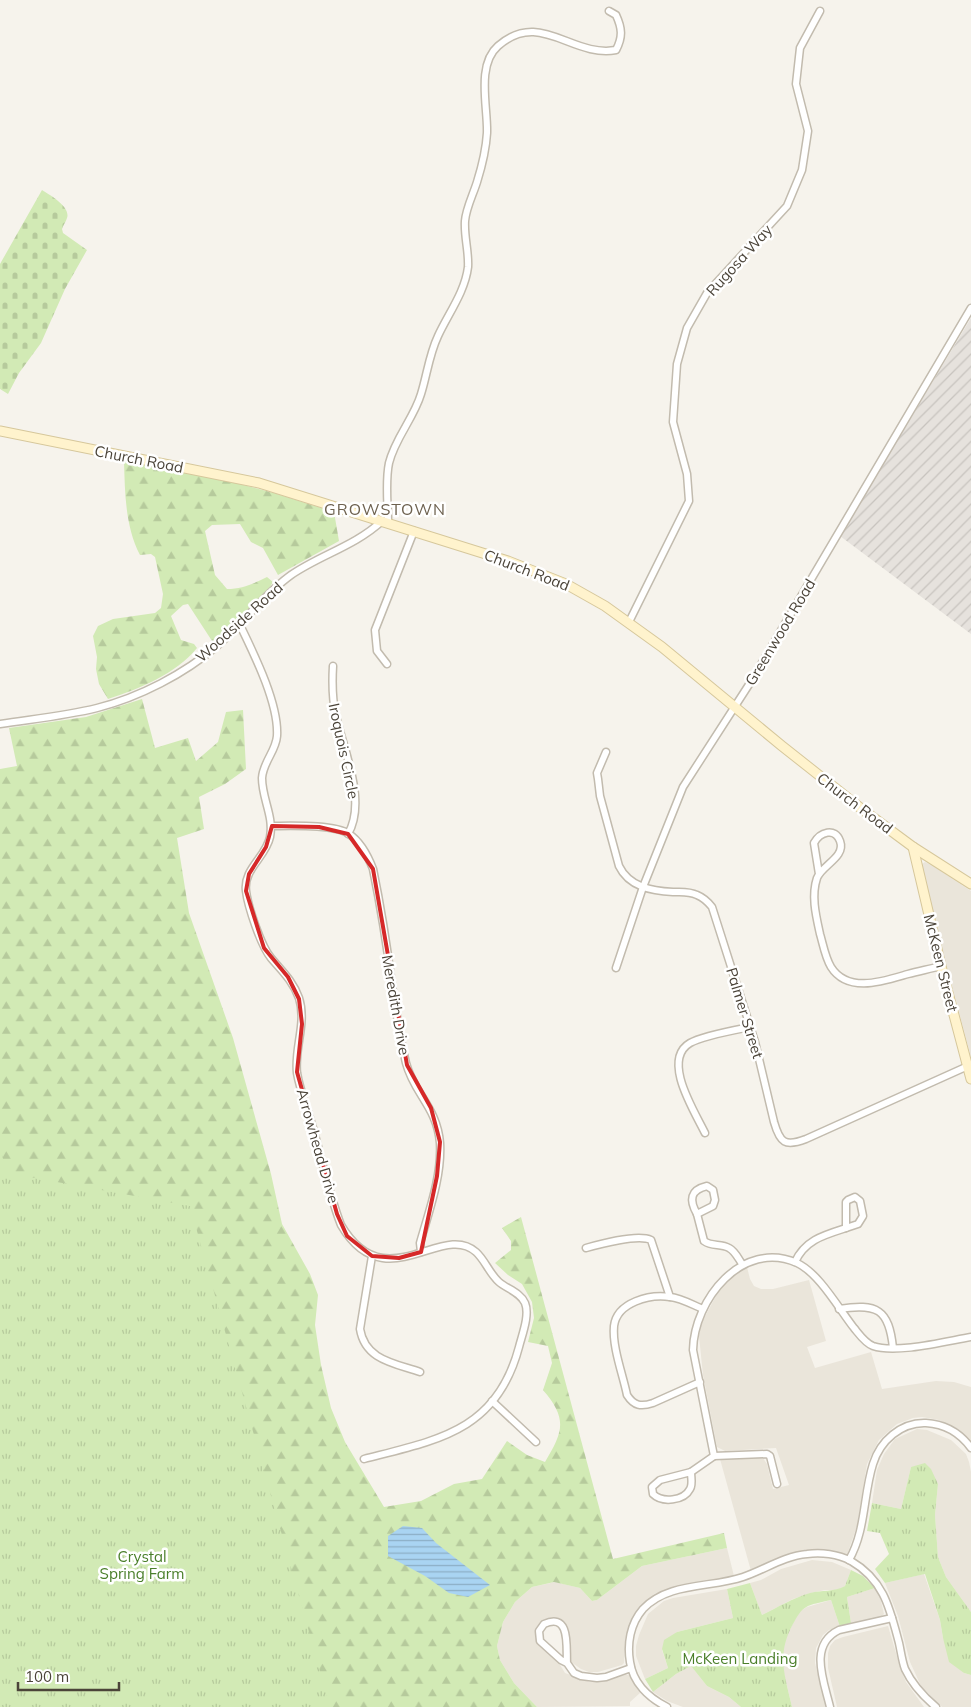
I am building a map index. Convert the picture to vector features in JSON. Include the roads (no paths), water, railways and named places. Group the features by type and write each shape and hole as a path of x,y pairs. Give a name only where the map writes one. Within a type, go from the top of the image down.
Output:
{"street":[{"path":"385,522 389,461 417,405 433,348 456,302 466,274 468,262 465,221 469,203 478,180 486,144 485,80 489,58 497,47 508,39 526,31 544,33 593,50 605,52 616,50 621,41 622,28 616,15 609,11"},
{"name":"Rugosa Way","path":"629,622 689,501 687,474 673,422 677,364 687,328 707,293 787,206 802,170 808,131 796,84 800,48 820,11"},
{"name":"Greenwood Road","path":"616,968 643,887 683,787 735,707 971,308"},
{"name":"Church Road","path":"0,432 243,479 538,571 579,591 629,622 798,759 913,847 971,884"},
{"name":"Woodside Road","path":"0,724 83,711 129,698 158,684 192,665 216,647 291,576 359,539 385,522"},
{"path":"387,664 377,652 375,630 414,532"},
{"name":"Arrowhead Drive","path":"240,625 260,672 276,718 276,743 265,765 262,777 272,826 269,841 248,874 246,891 264,948 288,977 299,999 302,1024 297,1072 337,1214 347,1236 372,1256"},
{"name":"Iroquois Circle","path":"333,666 332,692 356,801 355,820 348,834"},
{"name":"Palmer Street","path":"606,752 597,773 600,796 617,860 624,876 635,884 659,891 690,892 698,895 712,907 750,1026 778,1134 782,1140 791,1144 806,1139 968,1066"},
{"path":"272,826 319,828 337,830 348,834"},
{"path":"819,874 838,855 840,850 839,838 828,832 821,834 814,843 819,874 814,903 818,926 828,961 831,967 842,977 856,983 872,984 941,966"},
{"name":"Meredith Drive","path":"348,834 363,849 373,869 396,1013 407,1065 417,1088 431,1108 438,1130 440,1147 439,1165 420,1243 421,1252"},
{"name":"McKeen Street","path":"913,847 941,966 971,1079"},
{"path":"706,1133 679,1076 682,1052 691,1042 750,1026"},
{"path":"697,1214 713,1206 715,1200 713,1190 707,1186 694,1192 691,1198 704,1241 711,1245 730,1249 742,1264"},
{"path":"795,1262 808,1243 858,1224 863,1212 858,1198 853,1198 846,1202 846,1228"},
{"path":"586,1248 616,1241 648,1238 651,1240 670,1297"},
{"path":"364,1459 452,1432 474,1420 505,1384 514,1366 526,1314 524,1301 497,1280 471,1248 452,1245 399,1258 372,1256 360,1329 363,1341 374,1356 420,1372"},
{"path":"714,1456 693,1350 693,1338 703,1309 720,1282 742,1264 764,1258 795,1262 818,1280 868,1343 879,1347 893,1348 971,1337"},
{"path":"700,1382 645,1406 637,1406 627,1395 614,1331 616,1319 623,1308 646,1299 670,1297 703,1309"},
{"path":"840,1309 862,1307 877,1310 886,1320 893,1348"},
{"path":"492,1401 536,1442"},
{"path":"850,1560 859,1535 873,1464 881,1448 890,1437 901,1428 910,1424 935,1424 956,1433 971,1448"},
{"path":"691,1472 691,1487 686,1494 668,1500 660,1499 653,1494 652,1487 656,1482 691,1472 714,1456 767,1454 770,1456 777,1484"},
{"path":"667,1707 645,1692 631,1668 629,1645 633,1626 644,1609 662,1595 678,1590 741,1578 799,1555 823,1554 850,1560 870,1575 878,1585 884,1595 892,1618 905,1669 919,1691 936,1707"},
{"path":"830,1707 820,1659 824,1643 832,1633 846,1627 892,1618"},
{"path":"567,1663 566,1636 563,1627 561,1624 553,1622 544,1624 539,1631 540,1641 567,1663 574,1673 589,1678 606,1677 631,1668"}],"water":[{"path":"403,1526 422,1528 436,1543 490,1585 468,1597 449,1593 425,1576 388,1556 388,1536"}],"district":[{"name":"GROWSTOWN","path":"385,509"}],"park label":[{"name":"Crystal Spring Farm","path":"142,1564"},
{"name":"McKeen Landing","path":"740,1658"}]}
